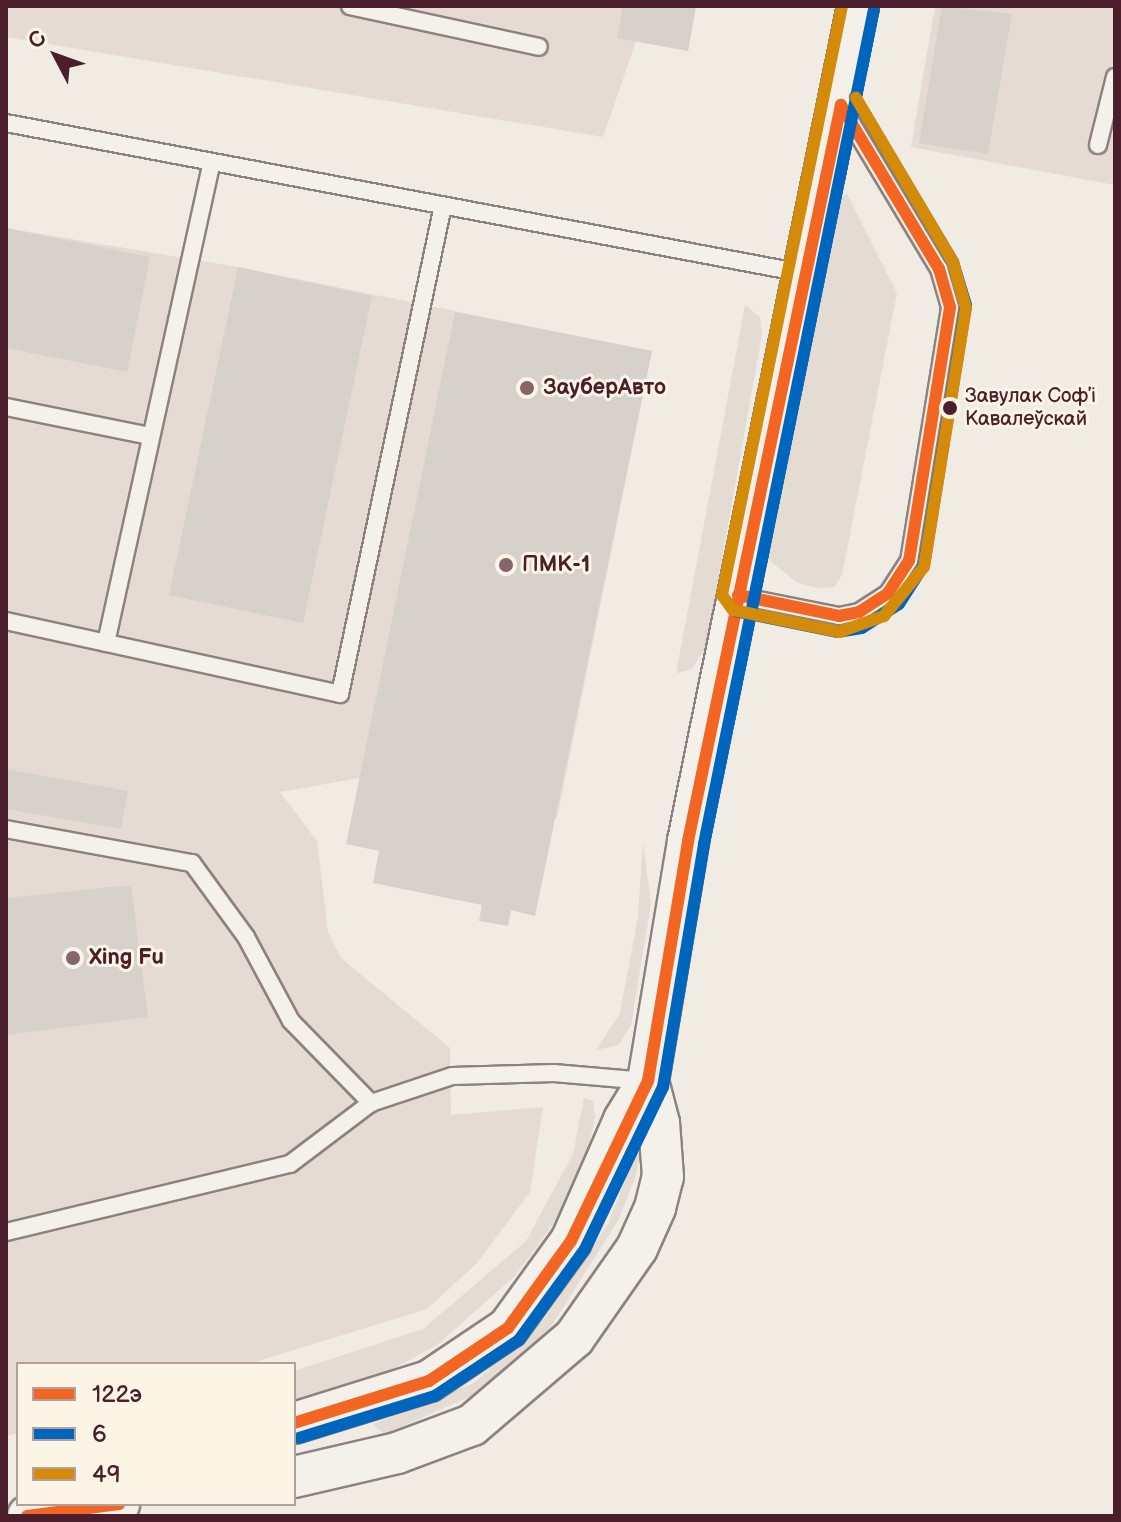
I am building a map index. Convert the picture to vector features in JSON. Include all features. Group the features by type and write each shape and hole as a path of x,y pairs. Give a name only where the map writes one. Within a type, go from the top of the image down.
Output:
{"street":[{"path":"296,1422 429,1381 508,1328 578,1229 624,1120 648,1081 738,595 841,105 858,6"},
{"path":"296,1477 397,1453 472,1425 523,1388 574,1338 637,1248 655,1208 663,1177 659,1123 648,1081"},
{"path":"27,1516 54,1506"},
{"path":"27,1516 104,1506"}],"lane":[{"path":"350,6 539,47"},
{"path":"1098,145 1115,77"},
{"path":"738,595 839,616 859,612 888,593 909,561 950,307 939,269 841,105"},
{"path":"6,123 211,165 805,274"},
{"path":"106,643 211,165"},
{"path":"6,621 340,694 442,208"},
{"path":"6,407 150,436"},
{"path":"6,829 192,863 246,937 291,1021 371,1103"},
{"path":"6,1232 290,1164 371,1103 452,1076 491,1072 648,1081"}],"shaded area":[{"path":"6,6 696,6 688,51 636,41 603,137 6,37"},
{"path":"935,6 1115,6 1115,185 911,147"},
{"path":"847,194 897,293 842,575 834,587 817,588 796,582 762,554 833,202"},
{"path":"6,228 238,267 652,351 557,818 360,778 280,792 317,841 328,932 341,958 450,1048 451,1115 543,1107 530,1192 477,1263 427,1309 255,1362 16,1362 16,1434 6,1436"},
{"path":"745,305 760,317 762,335 706,647 691,670 676,673"},
{"path":"643,842 651,904 631,1025 619,1045 596,1050 620,1013 638,917"},
{"path":"584,1098 593,1101 595,1116 589,1146 559,1216 516,1275 437,1345 385,1373 296,1399 296,1370 423,1329 526,1241 573,1154"},
{"path":"645,1123 636,1175 619,1219 552,1325 490,1388 384,1434 373,1424 474,1383 544,1319 608,1224 625,1181 634,1125"}],"building":[{"path":"623,6 696,6 688,51 617,38"},
{"path":"942,6 1012,14 988,154 919,143"},
{"path":"6,228 150,257 127,372 6,348"},
{"path":"238,267 372,296 303,623 169,595"},
{"name":"ПМК-1","path":"455,312 652,351 535,916 511,910 508,926 479,921 482,905 373,883 379,851 346,844"},
{"path":"6,769 128,791 121,829 6,809"},
{"name":"Xing Fu","path":"131,885 148,1017 6,1035 6,898"}],"transit line":[{"name":"49","path":"842,6 722,595 733,610 839,632 884,616 924,567 966,308 953,262 856,98"},
{"name":"6","path":"299,1438 435,1396 519,1340 585,1249 663,1087 704,844 874,9"},
{"name":"6","path":"735,611 837,632 862,628 899,604 924,565 966,305 953,262 855,97"},
{"name":"122э","path":"738,595 839,616 859,612 888,593 909,561 950,307 939,269 841,105"},
{"name":"122э","path":"296,1422 429,1381 508,1328 571,1241 648,1081 688,841 841,105"},
{"name":"122э","path":"27,1516 104,1506"}],"place":[{"name":"ЗауберАвто","path":"527,388"},
{"name":"Завулак Софʼі Кавалеўскай","path":"950,408"},
{"name":"ПМК-1","path":"506,565"},
{"name":"Xing Fu","path":"73,958"}]}
